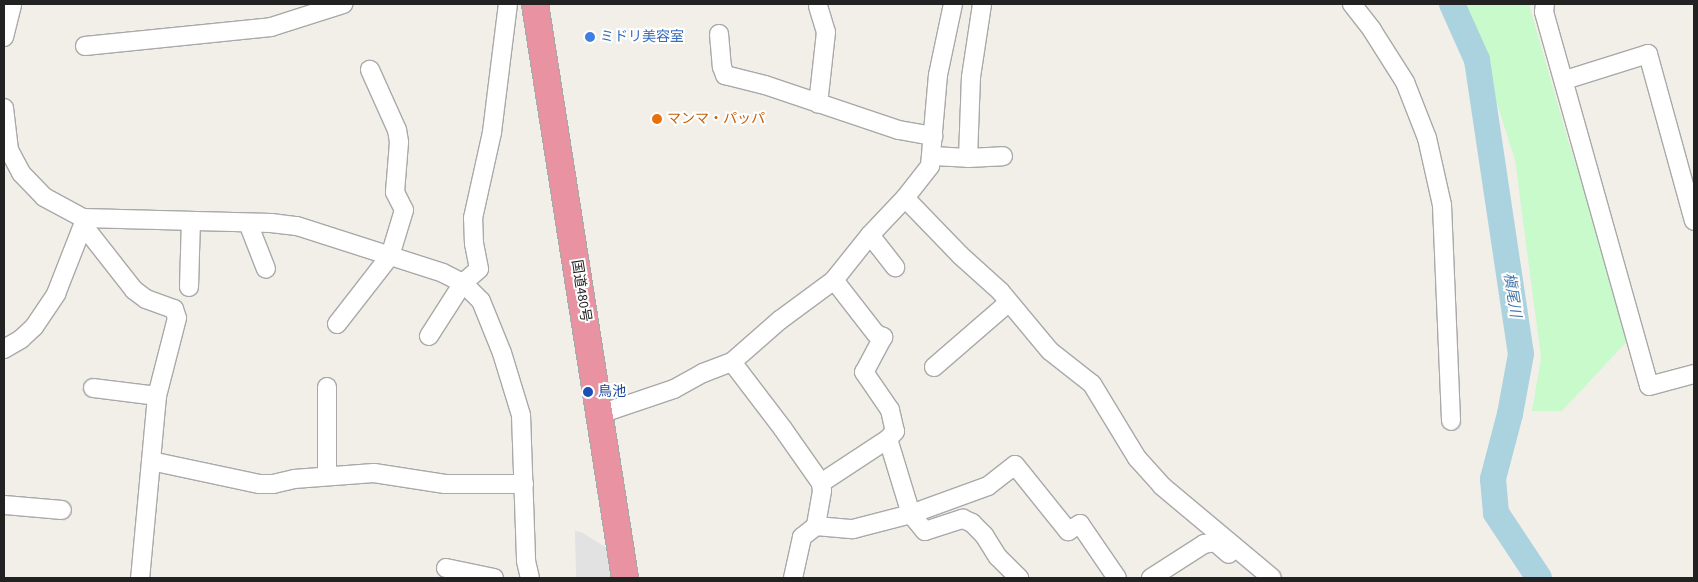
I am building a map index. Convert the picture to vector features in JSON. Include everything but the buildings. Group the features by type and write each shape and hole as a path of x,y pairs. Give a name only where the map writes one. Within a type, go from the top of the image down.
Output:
{"highway":[{"name":"国道480号","path":"535,4 625,578"}],"street":[{"path":"429,336 463,283 479,269 474,244 473,218 492,132 508,4"},
{"path":"600,414 674,389 702,373 732,362 780,320 834,280 870,235 906,198 930,166 938,75 953,4"},
{"path":"968,158 972,77 982,4"},
{"path":"1352,4 1372,30 1405,82 1427,138 1442,206 1450,421"},
{"path":"1545,4 1544,12 1565,80 1649,386 1694,374"},
{"path":"4,37 10,5"},
{"path":"85,46 271,27 332,5"},
{"path":"818,6 826,32 818,104"},
{"path":"719,34 724,75 748,80 899,130 933,136"},
{"path":"1565,80 1648,54 1694,221"},
{"path":"338,324 390,256 404,210 395,192 399,142 397,130 370,70"},
{"path":"4,118 9,150 21,173 44,197 83,222 134,290 146,299 174,309 177,318 157,396 140,578"},
{"path":"932,156 968,158 1003,156"},
{"path":"906,198 960,255 1000,291 1050,351 1092,384 1137,458 1162,486 1272,578"},
{"path":"83,222 191,221 297,226 443,273 463,283 481,301 502,353 519,406 522,423 526,561 530,578"},
{"path":"189,287 191,221"},
{"path":"4,350 21,339 34,327 56,294 83,222"},
{"path":"248,223 266,269"},
{"path":"870,235 895,267"},
{"path":"821,483 888,439 895,432 890,410 864,372 883,337 876,334 834,280"},
{"path":"934,367 1009,302"},
{"path":"732,362 821,483 822,491 816,526 802,537 794,578"},
{"path":"327,386 327,476"},
{"path":"94,388 157,396"},
{"path":"888,439 911,514 925,531 963,519 984,535 998,557 1019,578"},
{"path":"151,461 259,484 273,484 294,478 374,473 445,484 524,484"},
{"path":"816,526 853,529 911,514 988,486 1015,465 1068,531 1080,524 1117,578"},
{"path":"961,495 968,522"},
{"path":"4,505 62,510"},
{"path":"1151,578 1204,544 1215,542 1240,564 1254,564"},
{"path":"446,568 494,578"}],"green space":[{"path":"1465,4 1529,4 1568,140 1631,337 1562,411 1532,411 1541,358 1515,160"}],"shaded area":[{"path":"575,531 581,532 607,548 616,578 576,578"}],"waterway":[{"name":"槇尾川","path":"1452,4 1477,60 1521,354 1510,414 1493,479 1496,513 1539,578"}],"place":[{"name":"ミドリ美容室","path":"590,37"},
{"name":"マンマ・パッパ","path":"657,119"},
{"name":"鳥池","path":"588,392"}]}
